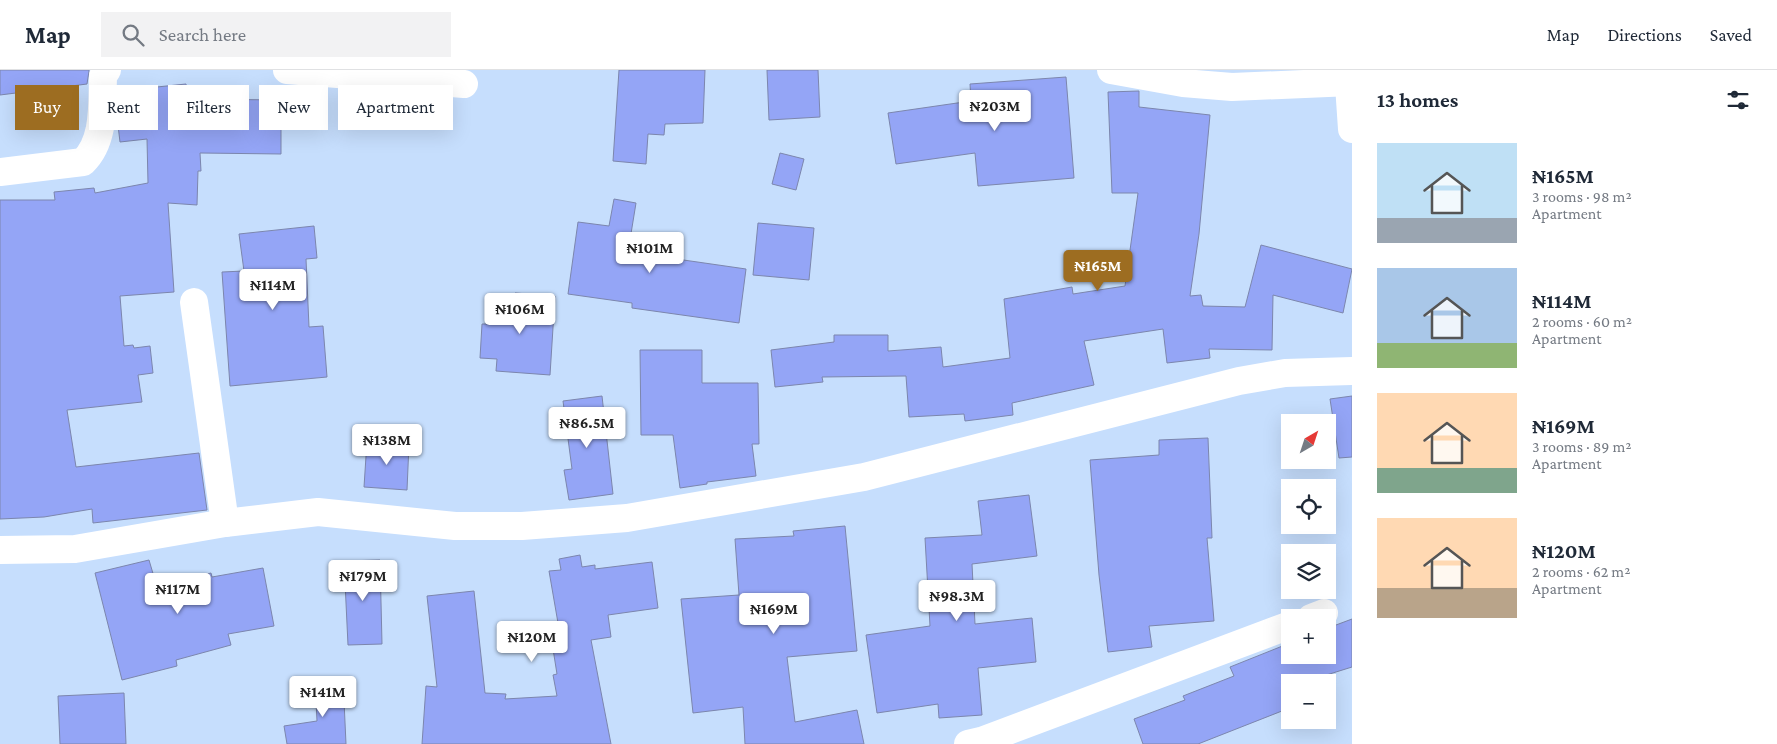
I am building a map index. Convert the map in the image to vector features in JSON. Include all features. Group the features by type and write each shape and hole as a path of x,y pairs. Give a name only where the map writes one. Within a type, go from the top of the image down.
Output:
{"street":[{"path":"0,172 83,162 93,153 100,131 103,76 107,70"},
{"path":"287,70 464,84"},
{"path":"1123,71 1183,83 1232,87 1350,78 1352,129"},
{"path":"194,302 226,523"},
{"path":"0,550 75,549 226,523 318,512 455,526 522,526 627,518 864,477 1239,381 1285,373 1352,371"},
{"path":"968,744 981,741 1281,628"}],"building":[{"path":"0,70 89,70 87,84 15,85 15,93 0,95"},
{"path":"619,70 705,70 703,123 665,124 664,135 648,134 646,164 613,161"},
{"path":"767,70 818,70 820,117 769,120"},
{"path":"1066,77 1074,178 978,186 975,153 896,164 888,113 971,101 970,84"},
{"path":"168,86 168,130 249,130 249,100 259,100 259,130 281,130 281,154 200,153 201,171 198,171 197,205 168,203 174,292 120,296 124,346 133,345 134,348 150,346 153,373 138,375 142,402 67,410 76,467 199,453 207,510 93,523 92,509 44,517 0,519 0,200 55,200 54,192 94,188 95,193 148,183 147,139 120,142 119,130 158,130 158,87"},
{"path":"1139,91 1139,107 1210,115 1199,234 1190,296 1201,295 1203,306 1245,307 1261,245 1352,269 1343,313 1273,295 1272,350 1209,349 1210,358 1167,363 1163,329 1084,341 1094,385 1012,403 1013,415 965,421 964,414 909,417 906,376 822,377 823,382 775,387 771,350 834,342 834,335 888,335 888,351 941,347 943,367 1010,358 1004,299 1072,287 1073,294 1125,286 1138,193 1112,193 1108,92"},
{"path":"780,153 804,159 796,190 772,184"},
{"path":"614,199 636,203 628,252 746,269 739,323 632,308 632,303 568,294 578,222 609,226"},
{"path":"758,223 814,228 809,280 753,275"},
{"path":"314,226 317,258 306,259 309,327 323,326 327,377 230,386 222,272 244,271 239,234"},
{"path":"515,293 555,296 550,375 496,371 497,359 480,358 482,324 489,324 490,302 514,304"},
{"path":"640,350 702,350 702,383 758,383 759,444 752,444 756,476 707,482 707,484 680,488 673,435 641,435"},
{"path":"602,396 613,494 569,500 564,470 572,469 563,401"},
{"path":"1352,396 1352,457 1339,458 1336,438 1336,414 1332,414 1330,399"},
{"path":"1208,438 1212,538 1207,538 1214,621 1149,626 1152,647 1108,652 1099,575 1090,460 1159,455 1159,440"},
{"path":"367,441 409,444 407,490 364,487"},
{"path":"1029,495 1037,556 972,564 975,624 1032,618 1036,662 978,668 982,715 939,718 938,704 877,713 866,635 930,626 925,538 982,535 978,501"},
{"path":"845,526 857,651 787,657 795,722 857,710 864,744 745,744 743,707 693,713 681,599 739,595 735,539 794,536 793,531"},
{"path":"580,555 582,567 595,565 595,569 652,562 658,608 608,615 611,637 591,640 611,744 422,744 426,686 437,687 427,596 474,591 485,693 506,694 505,699 557,696 553,675 557,674 549,624 558,623 549,571 561,570 559,559"},
{"path":"149,560 157,587 211,573 212,577 263,568 274,626 228,634 231,645 176,660 177,666 122,680 95,573"},
{"path":"380,560 382,644 348,645 344,561"},
{"path":"1352,619 1352,667 1330,674 1281,674 1281,711 1198,744 1143,744 1134,719 1185,700 1183,696 1234,676 1230,667 1281,647 1281,664 1336,664 1336,625"},
{"path":"343,679 346,744 287,744 284,726 317,721 315,680"},
{"path":"124,693 126,744 60,744 58,696"}]}
